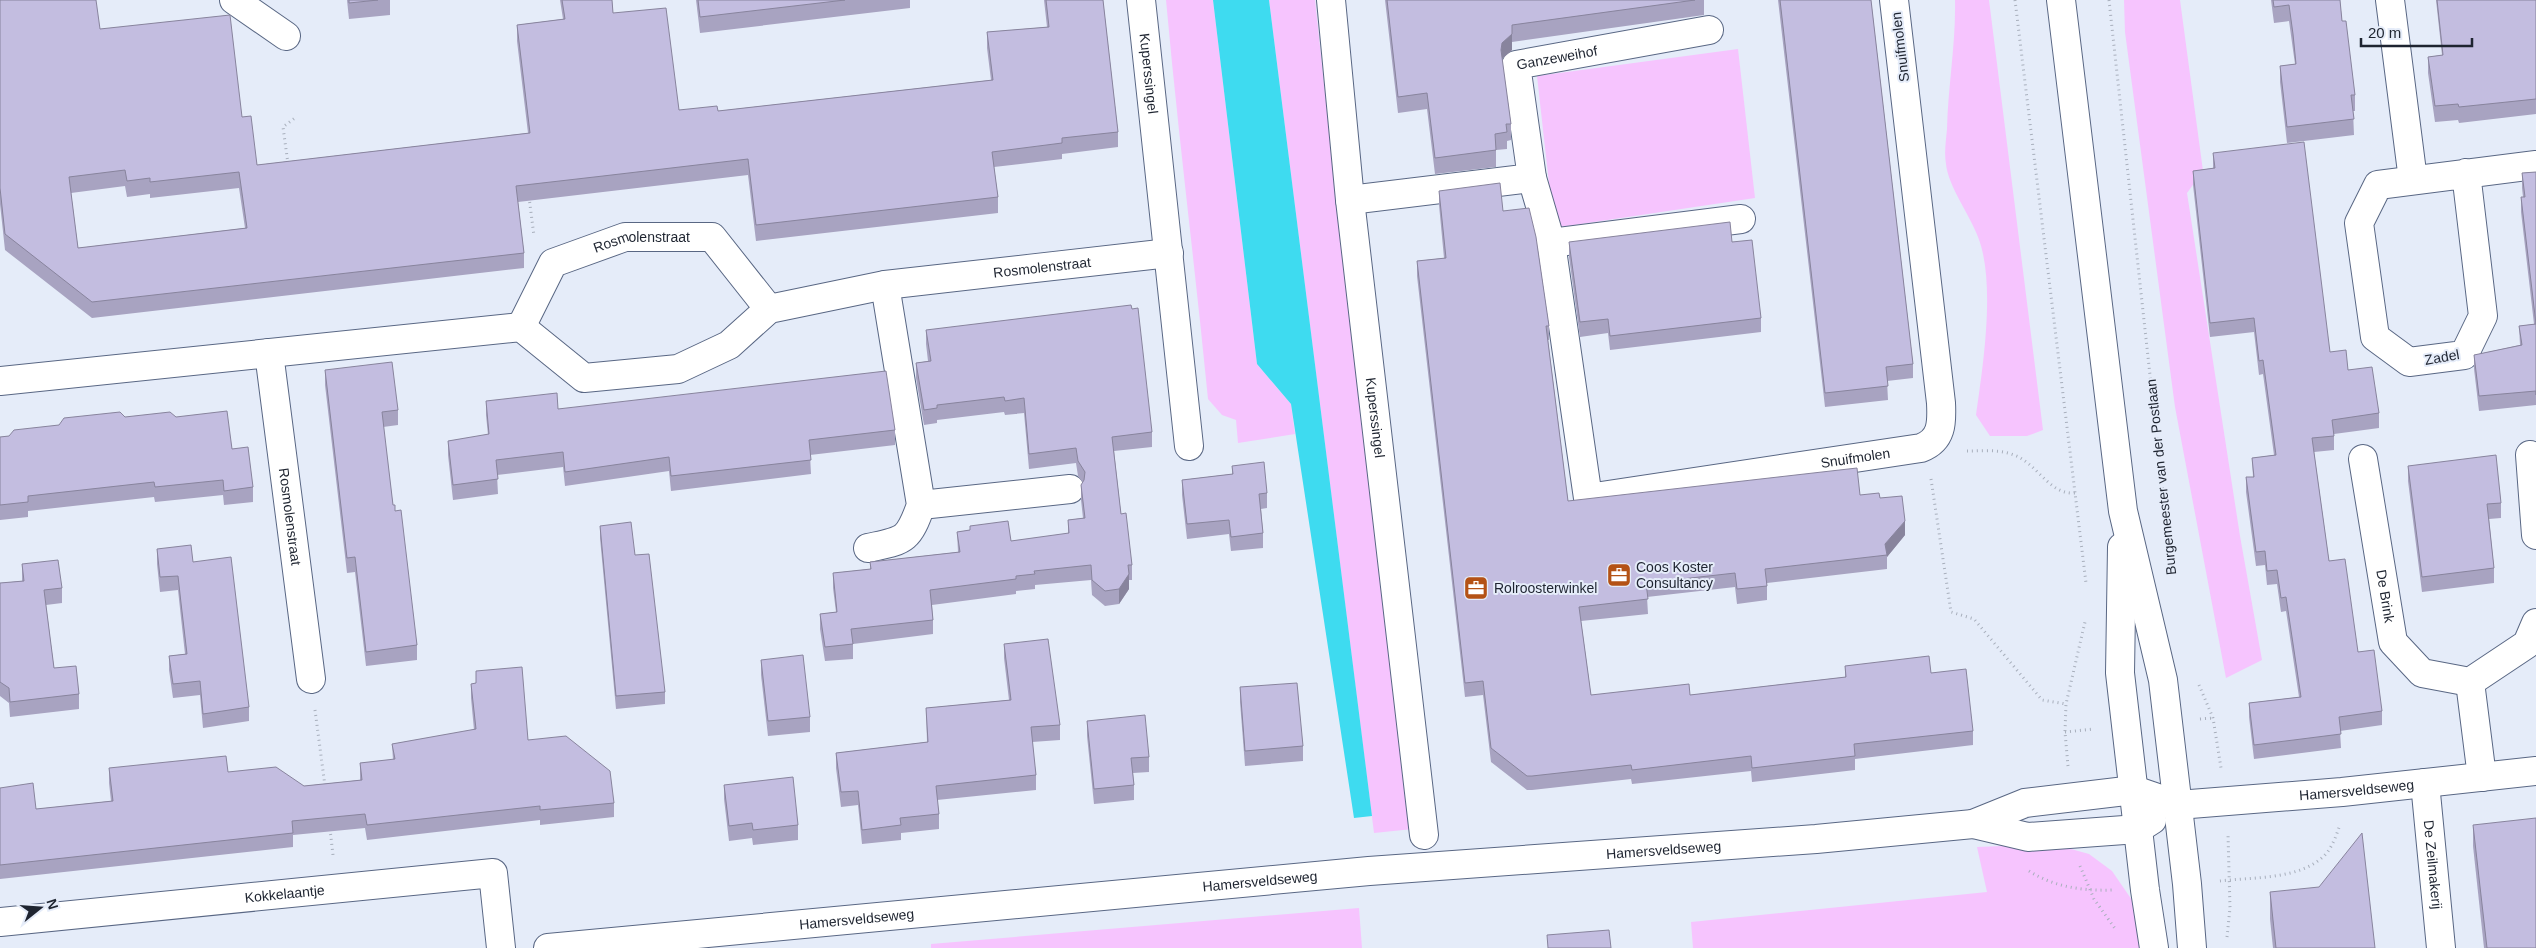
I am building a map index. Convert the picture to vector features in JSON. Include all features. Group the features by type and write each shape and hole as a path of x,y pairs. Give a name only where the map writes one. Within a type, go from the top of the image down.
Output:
{"street":[{"path":"234,0 286,36"},
{"name":"Kuperssingel","path":"1141,0 1190,446"},
{"name":"Kuperssingel","path":"1331,0 1350,200 1424,835"},
{"name":"Snuifmolen","path":"1551,243 1588,498 1665,488 1930,443 1941,427 1941,403 1894,0"},
{"path":"2061,0 2123,511 2163,680 2192,948"},
{"path":"2390,0 2413,180"},
{"name":"Ganzeweihof","path":"1551,243 1532,178 1516,65 1709,30"},
{"name":"Zadel","path":"2466,173 2484,316 2464,355 2410,362 2375,337 2359,223 2378,185 2413,180 2466,173 2536,164"},
{"path":"1350,200 1532,178"},
{"path":"1551,243 1741,219"},
{"name":"Rosmolenstraat","path":"521,328 553,263 625,238 712,238 769,309 885,285 1169,253"},
{"path":"868,548 902,541 913,528 921,506 885,285"},
{"path":"0,380 521,328 584,378 678,369 729,345 769,309"},
{"name":"Rosmolenstraat","path":"269,353 311,679"},
{"path":"2530,455 2536,535"},
{"name":"De Brink","path":"2363,460 2393,642 2422,673 2470,682"},
{"path":"921,506 1070,489"},
{"path":"2123,511 2120,673 2154,948"},
{"path":"2482,777 2470,682 2527,644 2536,623"},
{"name":"Hamersveldseweg","path":"548,948 793,937 1378,870 1816,839 1973,824 2025,803 2134,790 2178,805 2224,803 2536,771"},
{"name":"De Zeilmakerij","path":"2426,783 2441,948"},
{"name":"Hamersveldseweg","path":"1973,824 2028,837 2075,835 2138,829 2178,805"},
{"name":"Kokkelaantje","path":"0,922 493,872 501,948"}],"path":[{"path":"2015,0 2086,587"},
{"name":"Burgemeester van der Postlaan","path":"2109,0 2169,556"},
{"path":"289,171 283,127 295,118"},
{"path":"529,192 540,289"},
{"path":"1930,443 1946,450 1999,451 2014,455 2027,462 2058,490 2068,494 2075,493"},
{"path":"1930,443 1951,612 1974,618 2042,700 2066,704"},
{"path":"2065,732 2066,704 2083,639 2086,615"},
{"path":"311,679 326,793"},
{"path":"2198,683 2212,718 2230,856 2227,941"},
{"path":"329,822 338,888"},
{"path":"2075,835 2084,879 2094,899 2122,938"}],"shaded area":[{"path":"1166,0 1213,0 1257,364 1291,404 1295,434 1238,443 1236,420 1222,415 1208,399"},
{"path":"1269,0 1315,0 1333,168 1413,829 1374,833"},
{"path":"1955,0 1989,0 2043,430 2027,436 1990,436 1976,415 1986,324 1986,277 1978,237 1951,182 1945,155"},
{"path":"2124,0 2180,0 2203,171 2187,193 2240,536 2262,660 2226,678 2175,407 2125,32"},
{"path":"1738,49 1755,198 1554,228 1537,76"},
{"path":"2053,844 2089,854 2112,871 2134,903 2142,948 1693,948 1691,922 1987,892 1977,847"},
{"path":"1359,908 1362,948 931,948 931,944"}],"water":[{"path":"1213,0 1269,0 1372,816 1354,818 1291,404 1257,364"}],"building":[{"path":"0,0 96,0 100,29 230,15 242,117 251,116 257,165 530,133 517,25 565,19 562,0 612,0 613,13 666,8 679,110 717,106 718,111 993,80 987,32 1049,27 1046,0 1103,0 1118,132 1062,138 1062,143 992,152 998,197 756,225 748,159 516,186 524,253 92,302 5,234 0,188","holes":["125,170 127,181 150,178 150,182 239,172 247,228 78,248 69,177"]},
{"path":"349,0 378,0 349,3"},
{"path":"698,0 845,0 700,17"},
{"path":"1387,0 1695,0 1512,25 1512,34 1502,43 1501,50 1511,124 1506,124 1507,132 1495,134 1496,150 1435,158 1427,93 1398,97"},
{"path":"1780,0 1871,0 1913,364 1886,367 1888,386 1825,393"},
{"path":"2273,0 2340,0 2342,21 2346,21 2355,95 2351,95 2354,119 2287,127 2280,66 2296,64 2293,34 2289,5 2274,7"},
{"path":"2437,0 2536,0 2536,99 2459,107 2458,104 2435,106 2428,57 2443,55"},
{"path":"2304,142 2330,352 2346,350 2348,370 2372,367 2379,413 2332,420 2334,436 2312,438 2329,561 2345,559 2358,652 2374,650 2382,711 2339,717 2341,734 2254,745 2249,703 2301,697 2286,597 2281,598 2277,570 2267,571 2265,551 2256,552 2246,477 2254,477 2252,458 2276,455 2263,360 2259,361 2254,318 2210,323 2193,171 2215,168 2213,153"},
{"path":"2536,172 2536,324 2521,197 2525,197 2522,173"},
{"path":"1500,183 1503,211 1529,208 1536,237 1549,326 1546,326 1568,501 1857,468 1860,495 1879,493 1880,498 1902,496 1905,521 1885,544 1887,555 1765,569 1767,586 1737,589 1735,573 1646,583 1648,599 1579,607 1591,695 1689,684 1690,695 1846,677 1845,666 1929,656 1931,673 1966,669 1973,731 1854,744 1855,756 1752,768 1751,756 1632,770 1631,765 1532,776 1527,776 1491,748 1483,681 1465,683 1417,261 1446,258 1439,191"},
{"path":"1730,222 1732,242 1752,240 1761,318 1610,336 1608,319 1580,322 1569,242"},
{"path":"1131,305 1132,309 1138,308 1152,432 1112,437 1121,514 1126,513 1132,565 1128,565 1129,574 1119,589 1105,591 1092,580 1091,565 1034,571 1035,574 1016,576 1016,579 930,590 933,620 851,629 853,644 825,647 820,614 837,612 833,573 871,569 870,562 960,552 957,532 970,530 970,526 1008,521 1011,541 1069,533 1068,520 1085,518 1081,485 1085,472 1078,461 1076,448 1029,454 1024,398 1005,401 1004,397 937,405 937,408 924,410 916,363 931,361 926,330"},
{"path":"2536,324 2536,391 2479,396 2474,355 2522,345 2519,326"},
{"path":"392,362 398,410 382,412 393,505 395,505 395,511 401,510 417,645 366,652 355,557 347,558 325,370"},
{"path":"886,371 895,430 809,440 811,460 671,476 669,457 565,472 563,452 496,460 498,479 453,485 448,441 489,434 486,401 557,393 558,409"},
{"path":"227,411 232,449 248,447 253,487 224,491 223,480 155,487 154,482 28,496 28,502 0,505 0,437 9,436 14,430 59,425 64,418 120,412 125,417 170,412 176,417"},
{"path":"2496,455 2501,503 2487,504 2494,568 2422,577 2408,466"},
{"path":"1264,462 1267,493 1259,494 1263,533 1231,537 1229,520 1187,524 1182,480 1233,474 1232,466"},
{"path":"631,522 635,555 649,554 665,692 616,696 600,526"},
{"path":"191,545 193,562 231,557 249,707 203,714 200,681 173,684 169,656 187,654 178,576 160,577 157,549"},
{"path":"58,560 62,588 44,590 54,668 76,666 79,694 10,702 9,688 0,682 0,583 24,581 22,564"},
{"path":"1048,639 1060,725 1031,727 1036,775 936,786 939,814 900,818 901,825 862,830 858,791 841,792 836,753 928,742 926,708 1011,700 1004,644"},
{"path":"803,655 810,717 768,721 761,660"},
{"path":"522,667 528,740 566,736 610,771 614,803 540,810 540,806 367,825 365,814 292,821 293,833 0,865 0,788 33,783 36,809 113,801 109,768 226,756 228,772 276,767 304,786 362,780 360,763 395,759 392,744 476,729 471,684 476,683 476,671"},
{"path":"1297,683 1303,746 1245,751 1240,687"},
{"path":"1145,715 1149,757 1131,758 1134,785 1094,789 1087,721"},
{"path":"793,777 798,825 753,830 752,823 729,826 724,785"},
{"path":"2536,818 2536,948 2487,948 2473,825"},
{"path":"2362,833 2375,948 2276,948 2270,892 2319,887"},
{"path":"1609,930 1611,948 1548,948 1547,935"}],"place":[{"name":"Coos Koster Consultancy","path":"1619,575"},
{"name":"Rolroosterwinkel","path":"1476,588"}]}
